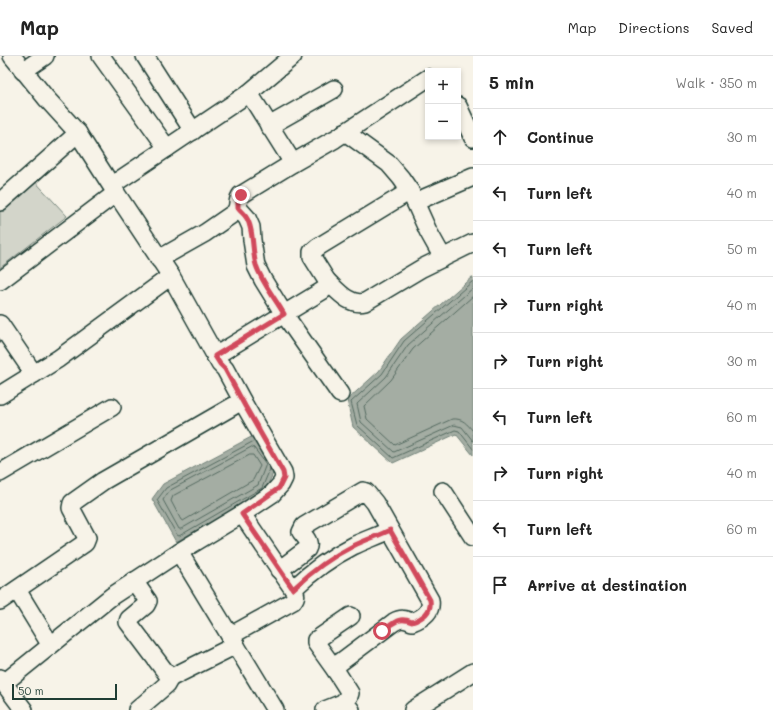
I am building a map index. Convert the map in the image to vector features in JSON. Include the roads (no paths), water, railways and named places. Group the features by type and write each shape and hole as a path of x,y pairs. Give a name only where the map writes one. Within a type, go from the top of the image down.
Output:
{"street":[{"path":"12,56 23,71 78,132 170,276 215,356 225,369 242,401 280,464 284,478 279,488 242,514 179,552 112,596 2,680 24,710"},
{"path":"23,71 45,56"},
{"path":"101,56 167,148"},
{"path":"144,56 193,131"},
{"path":"0,281 167,148 249,93 293,56"},
{"path":"158,259 205,233 234,213 238,208 238,202 241,195 346,132 425,80"},
{"path":"269,126 334,89"},
{"path":"249,93 293,163"},
{"path":"465,114 473,138"},
{"path":"0,202 78,132"},
{"path":"346,132 389,164 412,196 428,231 443,258"},
{"path":"473,177 412,196 318,247 312,252 312,257 327,281 346,298 359,303 365,302 422,268 473,243"},
{"path":"238,208 247,218 251,227 256,266 263,280 284,314 340,394"},
{"path":"0,395 58,359 170,276"},
{"path":"215,356 322,292 328,286 327,281"},
{"path":"0,324 34,374"},
{"path":"0,601 86,541 87,538 71,508 72,502 110,477 242,401"},
{"path":"0,473 112,407"},
{"path":"444,491 473,538"},
{"path":"279,570 309,546 301,532 304,526 363,492 369,494 430,600 431,605 429,611 422,618 412,622 404,619 394,622 338,664 336,671"},
{"path":"137,710 166,685 170,678 233,640 296,598 296,594 293,589 242,514"},
{"path":"293,589 309,574 331,559 353,546 390,530"},
{"path":"179,552 275,710"},
{"path":"134,581 148,601 146,605 129,619 128,622 170,678"},
{"path":"17,590 50,644"},
{"path":"326,710 348,706 350,693 316,643 316,640 351,616"},
{"path":"422,708 473,672"}],"water":[{"path":"472,277 473,455 456,434 393,463 353,427 347,400 379,371 401,339"},
{"path":"255,435 275,469 265,491 176,542 152,499 163,484"}]}
